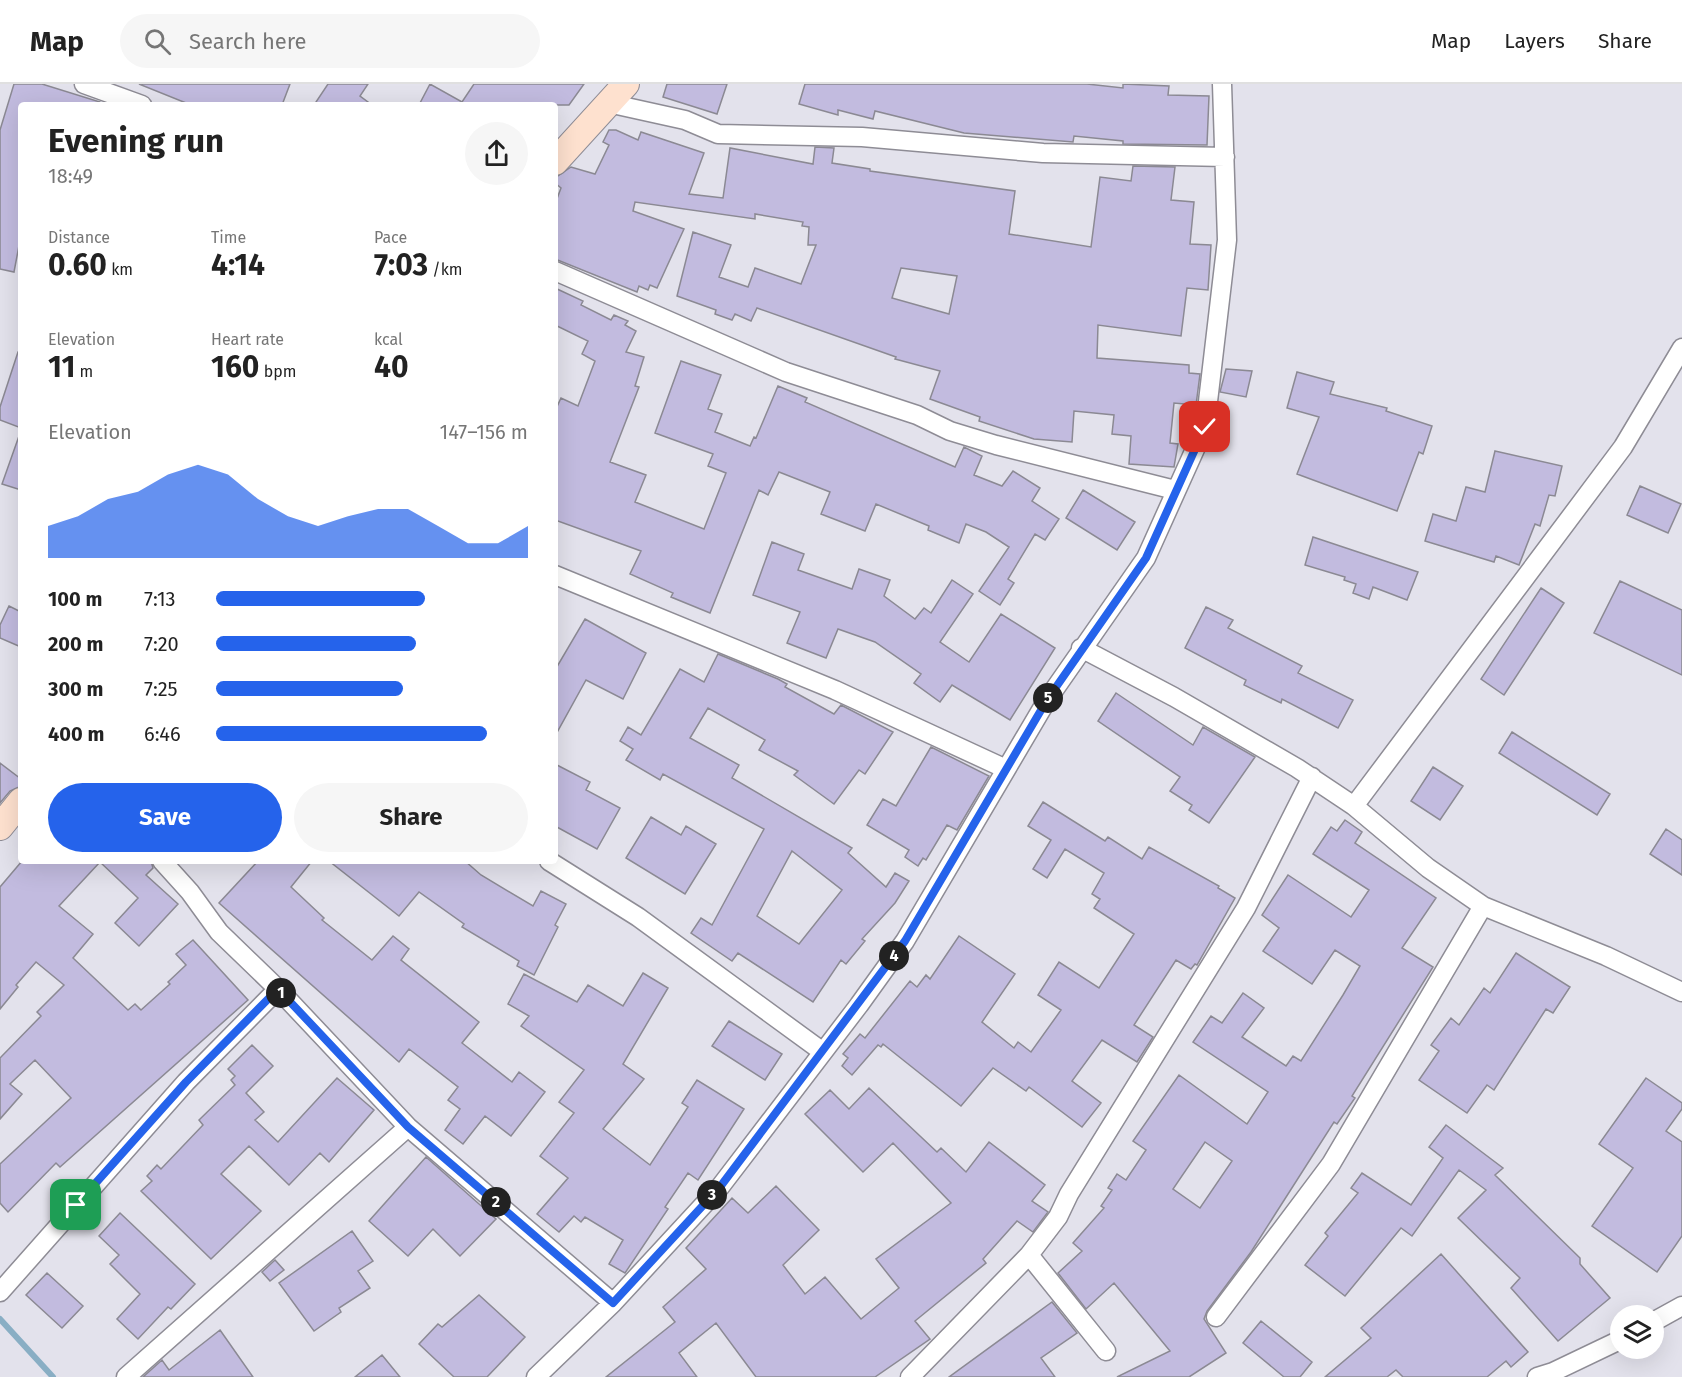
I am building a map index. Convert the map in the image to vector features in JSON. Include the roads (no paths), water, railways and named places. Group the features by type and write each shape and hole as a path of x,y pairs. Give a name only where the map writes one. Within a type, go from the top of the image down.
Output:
{"street":[{"path":"84,84 134,102"},
{"path":"558,159 626,84"},
{"path":"536,1377 613,1303 720,1187 823,1052 905,941 1006,769 1081,648 1146,558 1205,427 1227,240 1222,84"},
{"path":"608,103 686,120 718,134 862,137 1043,153 1225,157"},
{"path":"558,272 786,372 917,416 950,431 996,445 1175,490"},
{"path":"1354,806 1623,447 1682,348"},
{"path":"558,576 835,690 1006,769"},
{"path":"1081,648 1174,697 1312,777 1354,806 1428,868 1483,906 1606,956 1682,992"},
{"path":"910,1377 1029,1255 1058,1217 1088,1163 1246,908 1312,777"},
{"path":"0,827 18,805"},
{"path":"165,864 190,892 219,932 278,989 408,1127 613,1303"},
{"path":"554,864 638,917 823,1052"},
{"path":"1216,1317 1331,1164 1483,906"},
{"path":"0,1292 186,1082 278,989"},
{"path":"126,1377 408,1127"},
{"path":"1029,1255 1106,1352"},
{"path":"1664,1316 1682,1306"},
{"path":"1547,1375 1610,1345"}],"waterway":[{"path":"0,1319 53,1377"}]}
